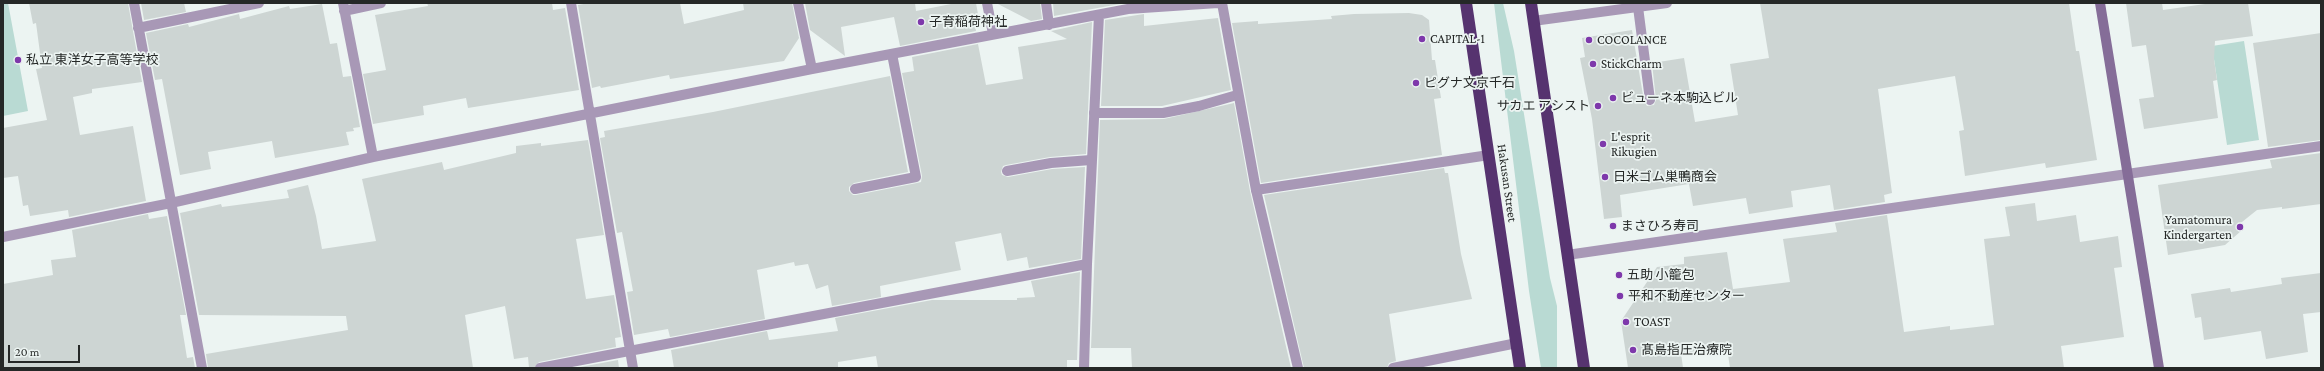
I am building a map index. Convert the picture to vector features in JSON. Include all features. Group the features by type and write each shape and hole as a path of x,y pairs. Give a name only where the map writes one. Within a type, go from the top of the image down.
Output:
{"highway":[{"name":"Hakusan Street","path":"1466,3 1520,368"},
{"path":"1531,3 1584,368"}],"street":[{"path":"134,3 202,368"},
{"path":"138,28 259,3"},
{"path":"373,157 343,7 381,3"},
{"path":"571,3 588,115 633,368"},
{"path":"798,3 812,69"},
{"path":"987,3 994,34"},
{"path":"1046,3 1049,25"},
{"path":"3,237 171,203 373,157 812,69 994,34 1099,16 1128,6 1218,3"},
{"path":"1222,3 1237,95 1256,190 1298,368"},
{"path":"1533,21 1667,3"},
{"path":"2100,3 2159,368"},
{"path":"1638,7 1650,100"},
{"path":"1084,368 1091,160 1099,16"},
{"path":"855,189 916,177 892,54"},
{"path":"1094,113 1163,113 1199,106 1237,95"},
{"path":"1567,255 2321,146"},
{"path":"1256,190 1489,155"},
{"path":"1007,171 1051,163 1091,160"},
{"path":"540,368 1087,264"},
{"path":"1393,368 1517,343"}],"green space":[{"path":"3,3 8,3 28,111 3,116"},
{"path":"1494,3 1503,3 1514,51 1550,278 1557,306 1557,368 1541,368 1529,291"},
{"path":"2244,41 2259,140 2227,145 2212,46"}],"building":[{"path":"29,3 128,3 142,82 92,89 92,93 73,97 80,135 133,126 146,201 69,217 68,210 30,216 28,205 23,206 18,176 3,178 3,128 47,120 36,69 42,68 36,23 33,24"},
{"path":"141,3 184,3 186,12 144,20"},
{"path":"427,3 552,3 553,10 565,8 579,90 468,108 466,98 423,106 424,115 373,124 363,74 386,70 375,15 428,6"},
{"path":"589,3 680,3 684,24 744,10 743,3 792,3 799,38 784,61 670,79 669,75 601,88 600,86 592,88 578,5"},
{"path":"805,3 915,3 916,11 956,3 976,3 979,20 974,21 976,31 900,46 894,17 841,27 845,56 810,30"},
{"path":"996,3 1040,3 1042,19 1031,21"},
{"path":"1053,3 1125,3 1054,16"},
{"path":"1760,3 2069,3 2076,51 2079,51 2097,160 2046,168 2045,163 1965,176 1959,131 1964,130 1955,76 1878,89 1892,193 1884,195 1885,202 1834,210 1830,185 1791,191 1793,207 1749,214 1746,198 1693,206 1689,184 1620,195 1622,217 1604,219 1592,119 1580,58 1585,57 1582,38 1632,30 1644,101 1647,106 1654,105 1656,100 1652,63 1684,58 1695,122 1738,115 1730,64 1769,58"},
{"path":"2126,3 2162,3 2163,10 2212,3 2248,3 2253,36 2215,41 2214,59 2217,80 2213,81 2218,118 2144,129 2139,99 2154,97 2146,45 2132,47"},
{"path":"322,4 330,44 337,43 343,77 351,76 360,127 353,128 354,131 346,132 349,145 275,158 272,141 208,152 211,169 180,175 162,79 155,80 146,33 188,24 189,27 239,14 240,19 289,6 290,9"},
{"path":"1409,13 1422,15 1429,20 1432,60 1435,60 1441,98 1434,99 1442,155 1261,183 1232,23 1258,21 1258,24 1332,19 1331,16 1354,14"},
{"path":"1144,14 1144,26 1218,18 1231,90 1162,106 1101,106 1105,20"},
{"path":"1092,22 1086,154 1050,157 1006,165 1003,166 1001,172 1002,175 1008,177 1052,169 1085,167 1081,259 1029,268 1027,257 1007,261 1001,233 955,242 961,270 880,286 881,297 832,306 828,285 816,289 808,264 795,266 794,262 757,270 765,319 670,337 668,329 634,335 627,292 633,291 622,232 617,233 600,138 605,137 604,131 713,112 890,76 908,172 854,183 849,187 849,191 853,195 856,195 917,183 921,182 922,176 902,73 914,71 912,57 978,44 986,85 1023,79 1018,47 1067,39 1051,31"},
{"path":"2321,33 2321,140 2268,147 2253,43"},
{"path":"1234,103 1250,191 1291,368 1132,368 1131,348 1091,348 1100,120 1164,119"},
{"path":"588,140 604,235 576,239 586,299 614,295 621,337 615,338 616,347 539,362 534,368 529,368 528,357 514,359 505,306 465,315 473,368 208,368 206,354 348,330 346,316 199,315 180,213 221,204 222,207 289,198 287,190 308,185 322,249 376,241 362,179 442,162 444,170 516,153 516,146 541,143 541,146"},
{"path":"2321,153 2321,204 2282,209 2282,207 2257,210 2237,226 2241,231 2225,245 2168,255 2158,185 2272,168 2270,160"},
{"path":"1444,168 1445,173 1448,173 1461,254 1472,299 1389,314 1396,361 1389,363 1387,368 1304,368 1264,195"},
{"path":"2035,203 2037,221 2076,215 2080,242 2118,236 2122,267 2114,268 2124,337 2061,346 2064,368 1730,368 1727,348 1681,353 1683,368 1628,368 1621,321 1657,267 1684,264 1684,257 1727,252 1733,289 1790,282 1783,239 1837,232 1835,223 1887,215 1904,332 1950,326 1950,330 1994,325 1984,239 2010,236 2005,207"},
{"path":"148,214 149,219 167,216 186,315 180,315 187,358 193,357 195,368 3,368 3,284 53,275 51,260 76,257 72,230"},
{"path":"1080,272 1077,360 1067,360 1067,368 878,368 876,356 838,362 838,368 674,368 671,350 767,331 769,340 838,331 835,318 932,300 1017,300 1017,298 1035,297 1031,281"},
{"path":"2321,273 2321,312 2303,314 2308,352 2266,359 2261,331 2204,340 2201,317 2195,318 2191,294 2230,288 2231,292 2282,284 2281,278"},
{"path":"618,360 619,368 575,368"}],"place":[{"name":"子育稲荷神社","path":"921,22"},
{"name":"CAPITAL-1","path":"1422,39"},
{"name":"COCOLANCE","path":"1589,40"},
{"name":"私立 東洋女子高等学校","path":"18,60"},
{"name":"StickCharm","path":"1593,64"},
{"name":"ピグナ文京千石","path":"1416,83"},
{"name":"ビューネ本駒込ビル","path":"1613,98"},
{"name":"サカエ アシスト","path":"1598,106"},
{"name":"L'esprit Rikugien","path":"1603,144"},
{"name":"日米ゴム巣鴨商会","path":"1605,177"},
{"name":"まさひろ寿司","path":"1613,226"},
{"name":"Yamatomura Kindergarten","path":"2240,227"},
{"name":"五助 小籠包","path":"1619,275"},
{"name":"平和不動産センター","path":"1620,296"},
{"name":"TOAST","path":"1626,322"},
{"name":"髙島指圧治療院","path":"1633,350"}]}
